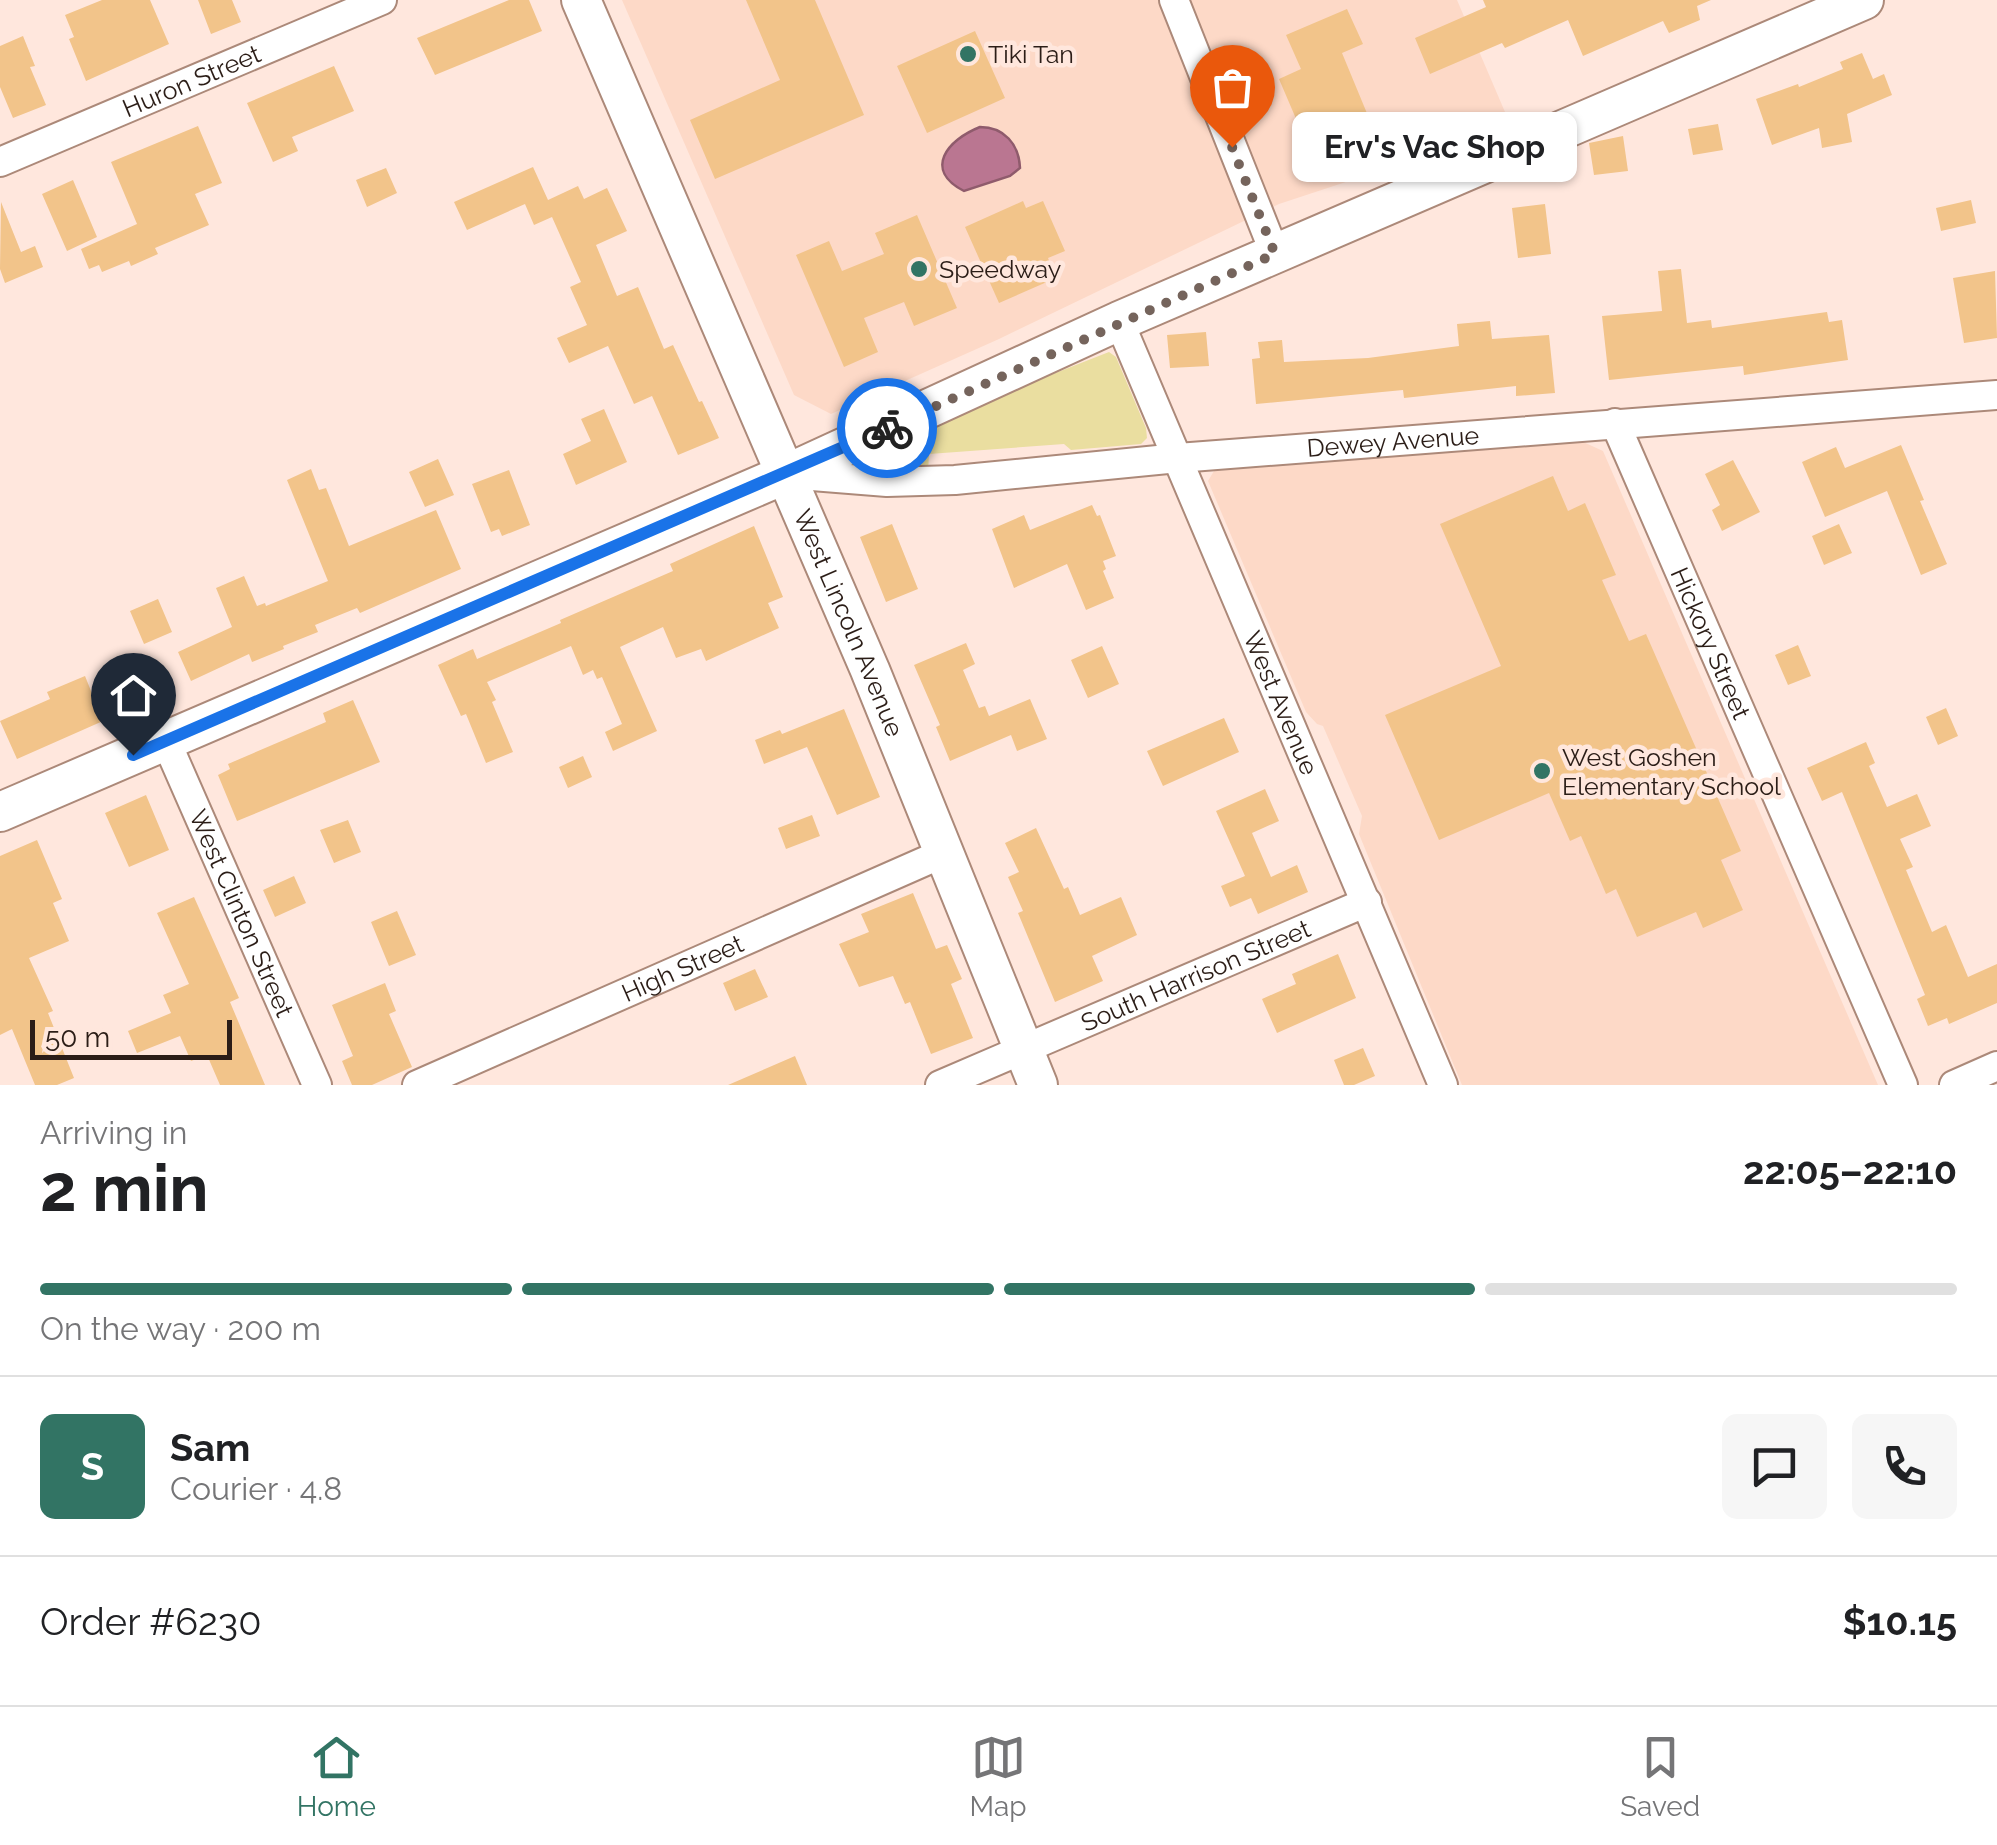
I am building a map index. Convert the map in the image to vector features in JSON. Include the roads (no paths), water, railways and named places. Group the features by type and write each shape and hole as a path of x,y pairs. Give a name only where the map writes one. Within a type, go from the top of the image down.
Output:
{"street":[{"name":"Huron Street","path":"0,162 382,0"},
{"name":"West Lincoln Avenue","path":"581,0 946,852 1038,1085"},
{"path":"1174,0 1275,254"},
{"path":"0,812 786,474 1119,321 1864,0"},
{"name":"West Avenue","path":"1119,321 1443,1085"},
{"name":"Dewey Avenue","path":"786,474 887,482 955,480 1178,458 1997,395"},
{"name":"Hickory Street","path":"1616,423 1903,1085"},
{"name":"West Clinton Street","path":"166,741 317,1085"},
{"name":"High Street","path":"417,1085 946,852"},
{"name":"South Harrison Street","path":"940,1085 1366,902"},
{"path":"1954,1085 1997,1066"}],"place":[{"name":"Tiki Tan","path":"968,54"},
{"name":"Erv's Vac Shop","path":"1232,147"},
{"name":"Speedway","path":"919,269"},
{"name":"West Goshen Elementary School","path":"1542,771"}]}
